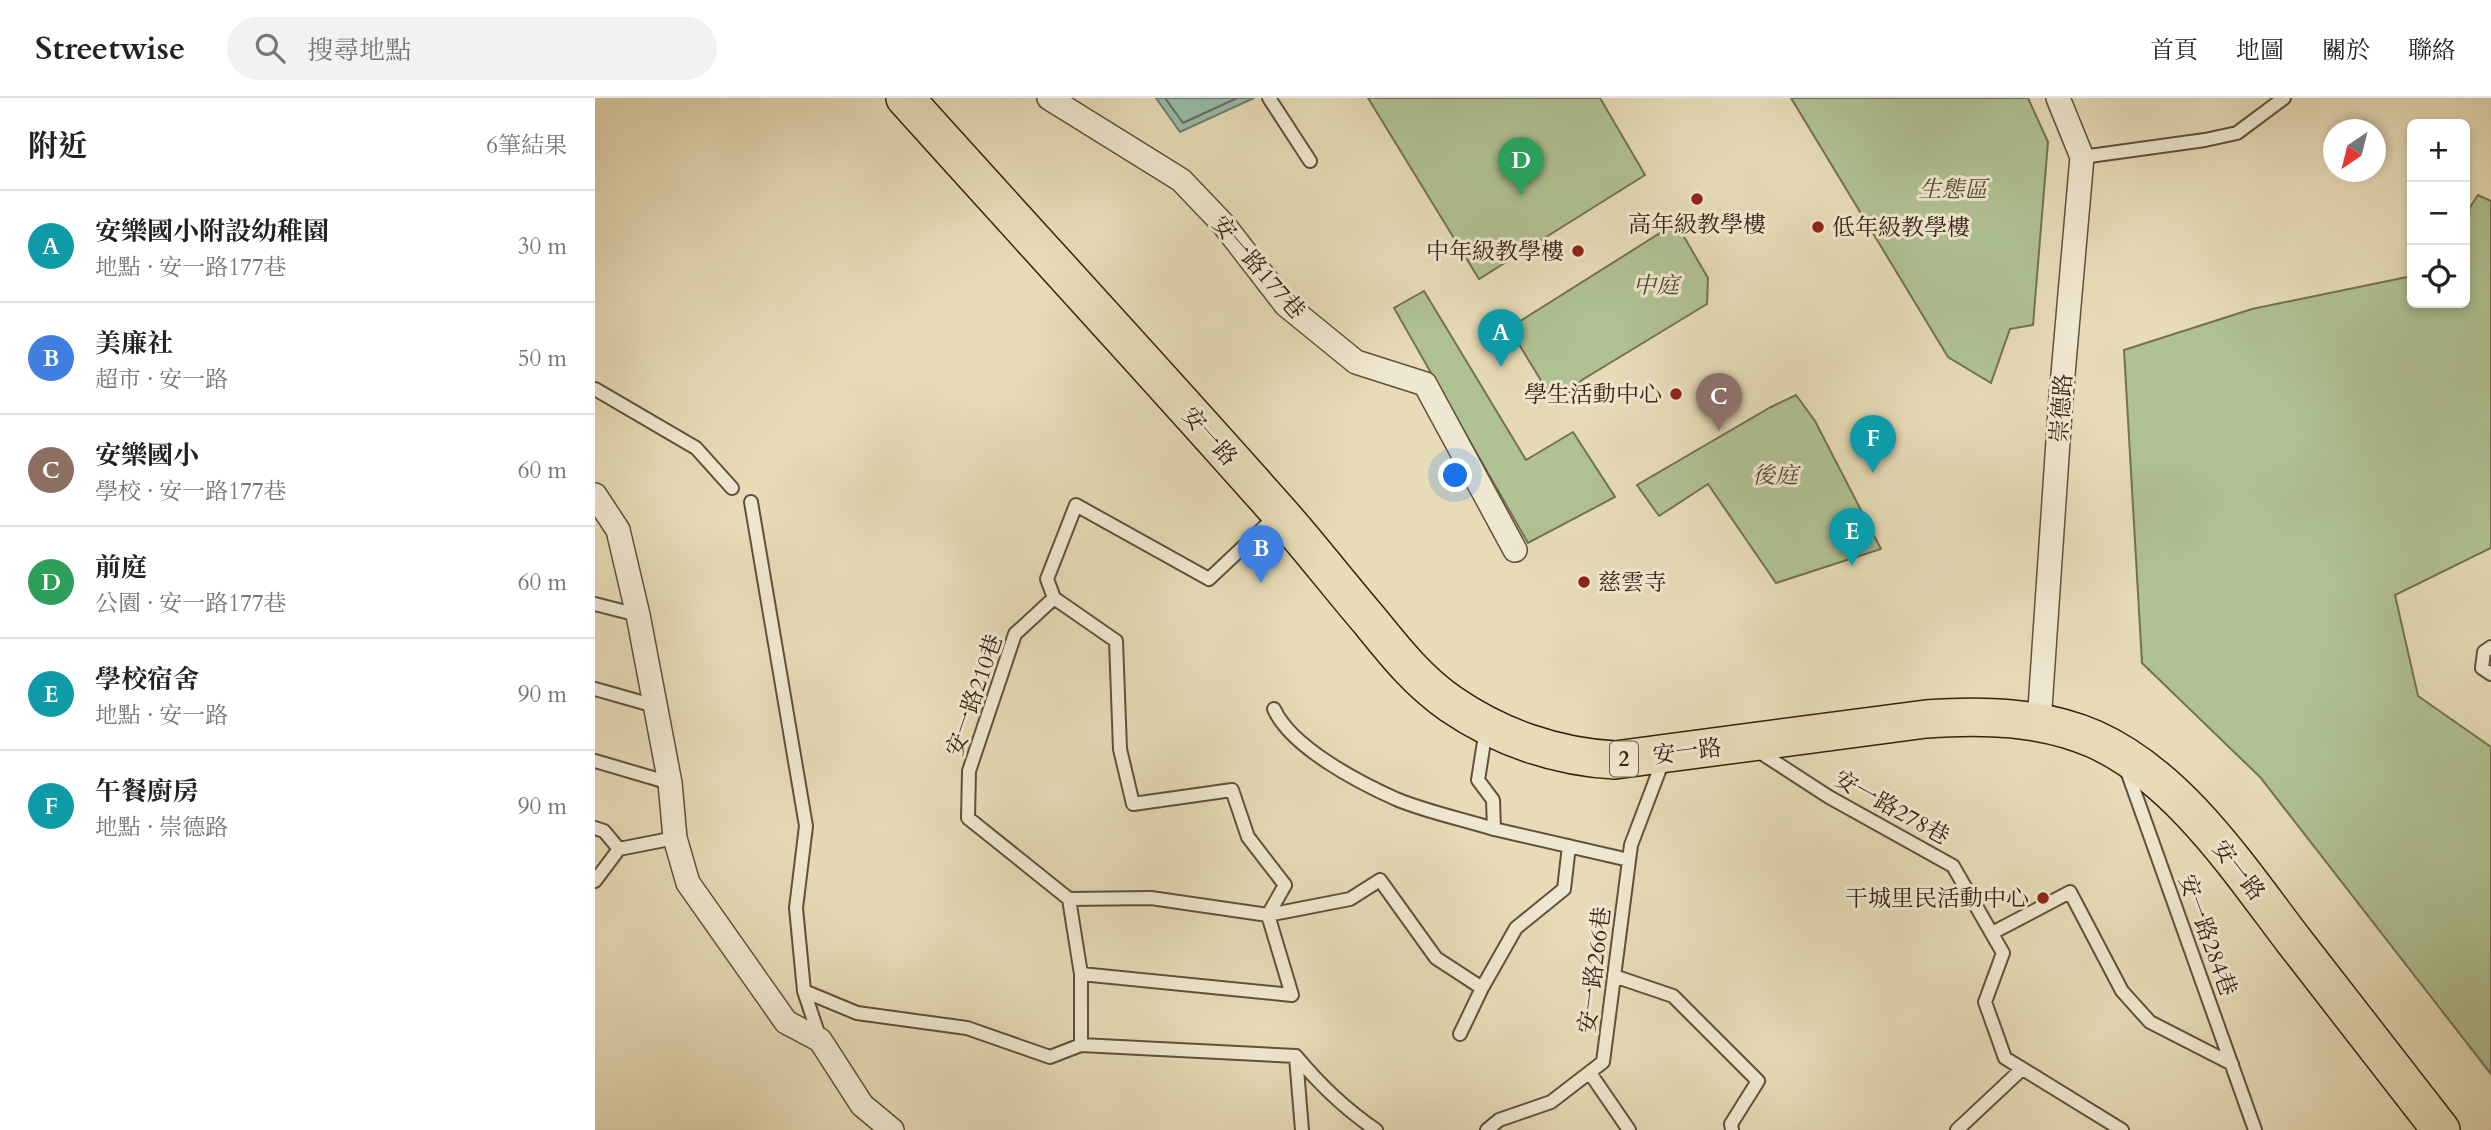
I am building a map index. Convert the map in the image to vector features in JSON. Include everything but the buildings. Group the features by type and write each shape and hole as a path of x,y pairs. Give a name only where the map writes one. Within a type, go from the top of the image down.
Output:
{"main road":[{"name":"安一路","path":"905,98 1280,513 1408,669 1451,704 1487,726 1529,743 1592,759 1615,760 1976,716 2039,723 2094,739 2121,754 2160,783 2208,830 2441,1130"}],"street":[{"name":"安一路177巷","path":"1049,98 1181,180 1224,225 1286,305 1356,362 1425,384 1515,550"},
{"name":"崇德路","path":"2039,723 2060,397 2082,156 2058,98"},
{"path":"595,495 618,530 638,615 670,783 675,838 688,883 786,1022 820,1040 862,1105 892,1130"}],"lane":[{"path":"1269,98 1310,161"},
{"path":"2082,156 2205,140 2237,133 2284,98"},
{"path":"595,389 696,448 732,488"},
{"path":"751,502 806,826 796,908 804,991 820,1040"},
{"path":"1081,974 1292,995 1268,915 1285,885 1248,837 1232,790 1133,804 1120,749 1116,641 1054,598 1047,579 1076,505 1209,579 1280,513"},
{"path":"595,523 618,530"},
{"name":"安一路210巷","path":"1054,598 1015,634 969,771 968,818 1069,899"},
{"path":"595,604 638,615"},
{"path":"2491,648 2484,652 2482,668 2491,674"},
{"path":"595,689 655,706"},
{"path":"1274,709 1280,722 1322,760 1397,799 1494,829 1629,860"},
{"path":"1487,726 1478,780 1493,800 1494,829"},
{"name":"安一路278巷","path":"1746,743 1829,797 1954,866 2003,953 1985,1002 2005,1058 2122,1130"},
{"name":"安一路266巷","path":"1487,1130 1499,1120 1551,1102 1603,1062 1631,845 1665,753"},
{"name":"安一路284巷","path":"2121,754 2255,1130"},
{"path":"595,761 670,783"},
{"path":"595,828 604,831 619,849"},
{"path":"595,881 619,849 675,838"},
{"path":"1460,1034 1516,928 1564,888 1569,846"},
{"path":"1081,1045 1081,974 1069,899 1151,898 1268,915 1350,899 1380,880 1436,958 1482,988"},
{"path":"1992,933 2070,892 2122,991 2150,1022 2232,1065"},
{"path":"1614,976 1673,996 1758,1081 1731,1124 1732,1130"},
{"path":"804,991 857,1013 967,1028 1050,1057 1081,1045 1296,1056 1319,1084 1350,1113 1376,1130"},
{"path":"1296,1056 1302,1130"},
{"path":"1957,1130 2022,1069"},
{"path":"1590,1073 1629,1130"}],"green space":[{"path":"1368,98 1600,98 1645,175 1479,279"},
{"name":"生態區","path":"1791,98 2028,98 2048,142 2033,325 2010,329 1991,383 1948,357"},
{"path":"2478,195 2491,201 2491,548 2395,595 2418,696 2491,747 2491,1074 2260,777 2142,663 2124,350 2252,309 2407,277 2407,308 2470,308 2470,207"},
{"name":"中庭","path":"1676,223 1708,278 1707,304 1582,380 1556,405 1509,328"},
{"path":"1424,291 1526,460 1573,432 1615,497 1528,543 1394,308"},
{"name":"後庭","path":"1796,395 1815,421 1881,549 1776,583 1708,484 1659,516 1637,485"}],"water":[{"path":"1156,98 1254,98 1180,132"}],"place":[{"name":"前庭","path":"1521,195"},
{"name":"高年級教學樓","path":"1697,199"},
{"name":"低年級教學樓","path":"1818,227"},
{"name":"中年級教學樓","path":"1578,251"},
{"name":"安樂國小附設幼稚園","path":"1501,367"},
{"name":"學生活動中心","path":"1676,394"},
{"name":"安樂國小","path":"1719,431"},
{"name":"午餐廚房","path":"1873,473"},
{"name":"學校宿舍","path":"1852,566"},
{"name":"慈雲寺","path":"1584,582"},
{"name":"美廉社","path":"1261,583"},
{"name":"干城里民活動中心","path":"2043,898"}]}
